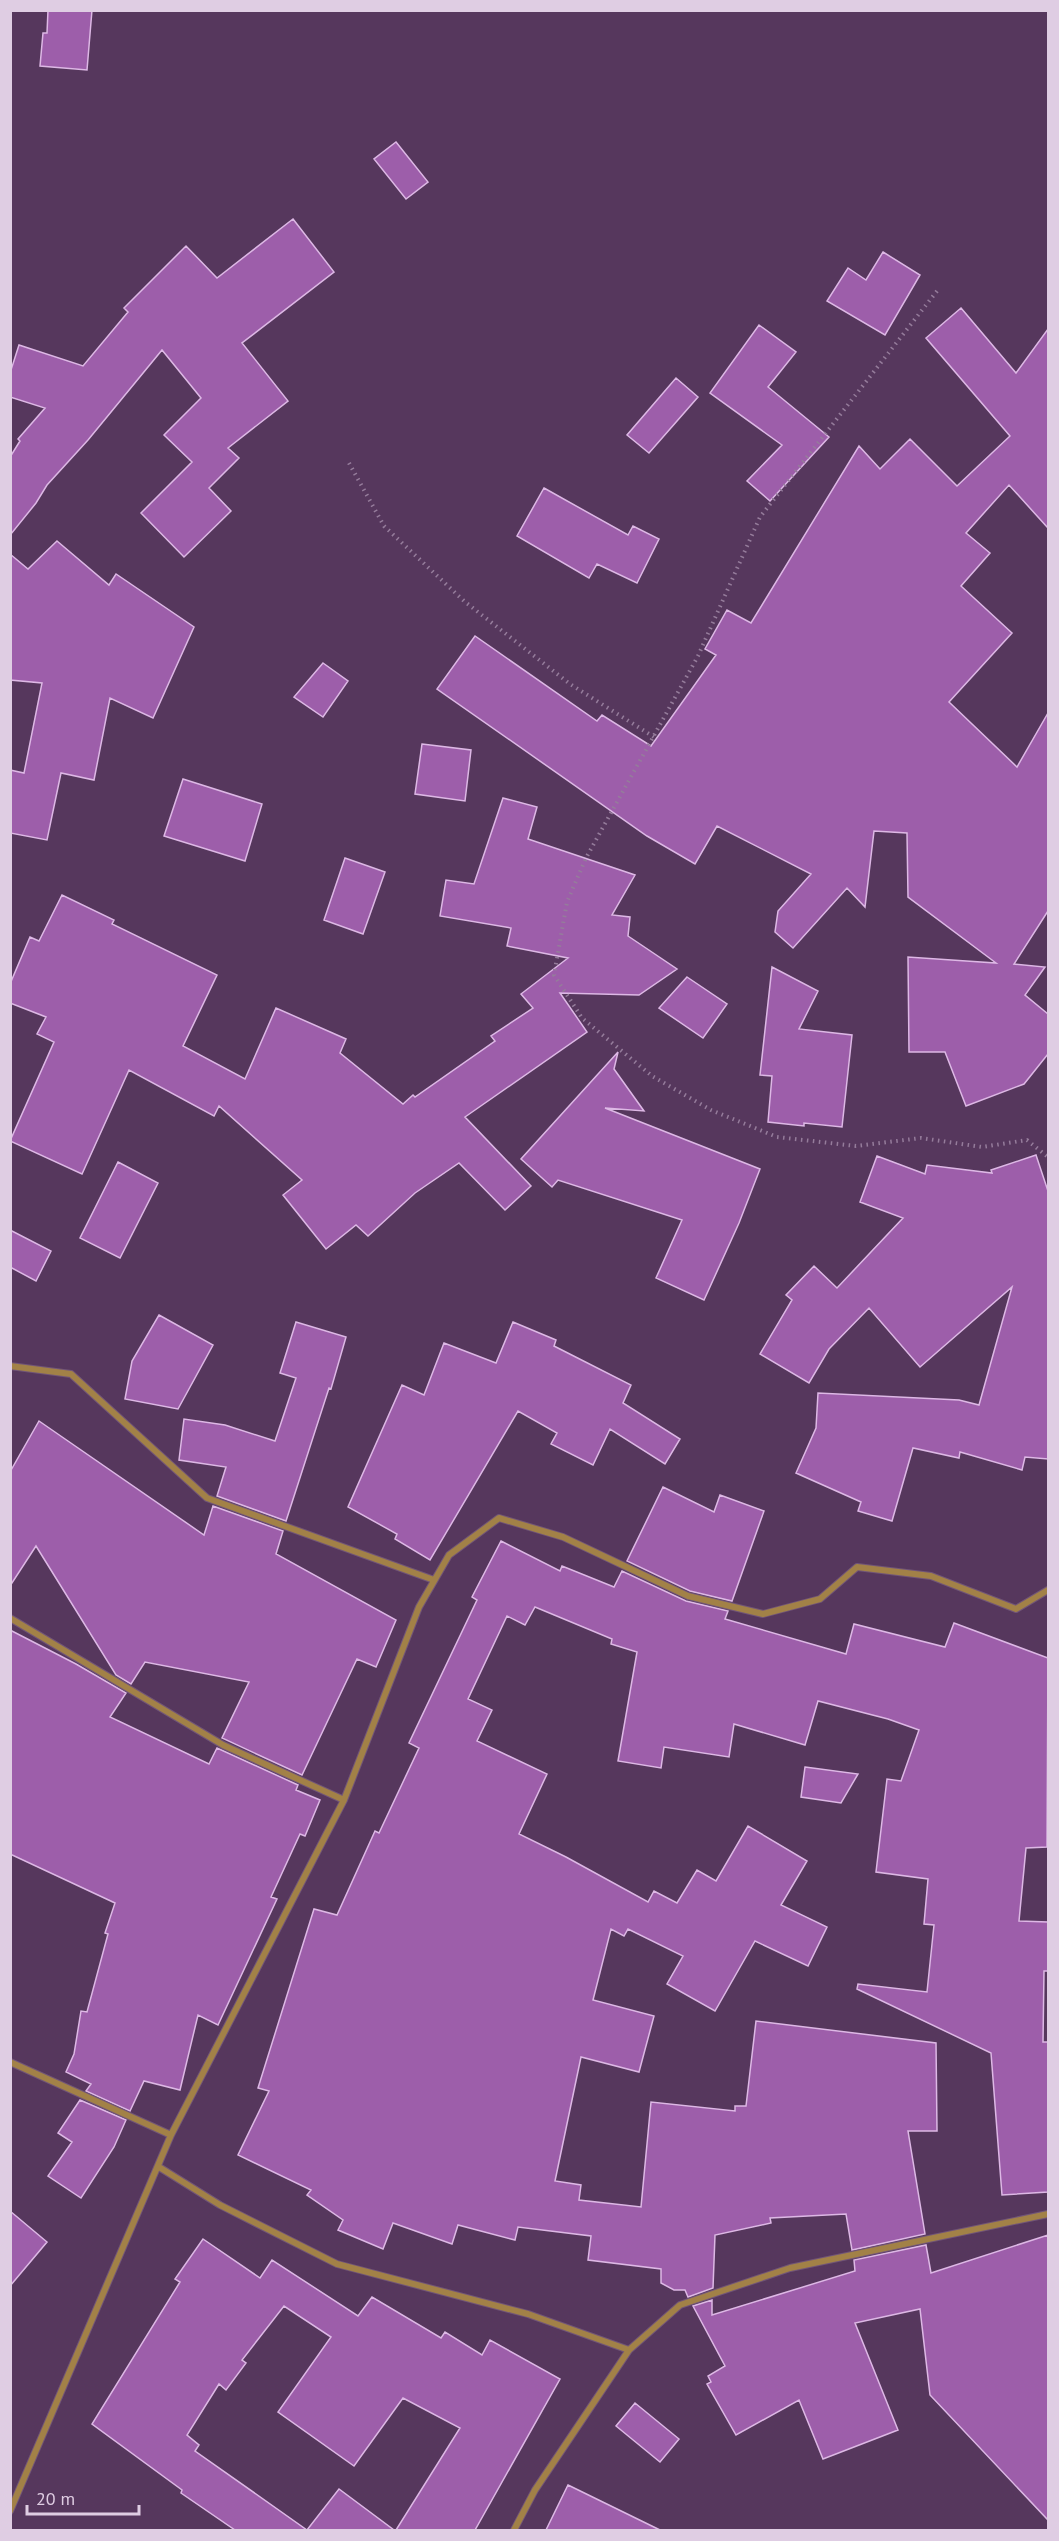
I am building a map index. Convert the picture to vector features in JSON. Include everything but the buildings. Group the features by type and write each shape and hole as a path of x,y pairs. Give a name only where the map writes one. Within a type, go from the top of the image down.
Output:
{"street":[{"path":"10,1366 71,1374 207,1498 434,1580"},
{"path":"10,2511 171,2135 344,1800 419,1607 449,1555 499,1518 563,1537 688,1596 763,1614 820,1599 857,1568 931,1576 1016,1609 1048,1590"},
{"path":"10,1618 223,1745 344,1800"},
{"path":"10,2062 171,2135"},
{"path":"159,2167 220,2205 337,2264 528,2313 629,2350"},
{"path":"514,2530 536,2490 629,2350 680,2305 790,2268 1048,2214"}],"path":[{"path":"937,291 760,517 698,656 586,858 567,902 554,975 582,1018 652,1076 711,1110 777,1137 855,1146 921,1138 982,1147 1027,1140 1048,1157"},
{"path":"349,463 384,526 464,601 570,684 654,737"}]}
